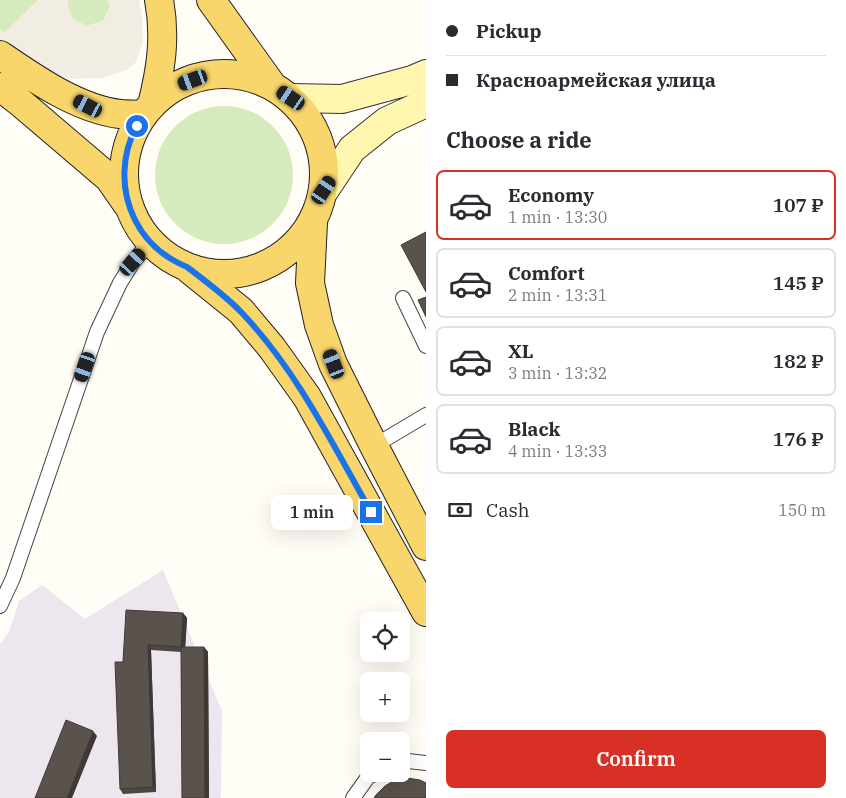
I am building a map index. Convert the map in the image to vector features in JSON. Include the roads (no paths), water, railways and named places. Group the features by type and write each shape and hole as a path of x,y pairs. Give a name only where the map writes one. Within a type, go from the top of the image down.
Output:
{"main road":[{"path":"130,208 124,184 125,160 131,136 147,110 161,68 162,17 159,0"},
{"path":"186,267 214,274 243,273 271,263 295,246 313,223 320,207 324,190 324,157 312,125 281,91 211,0"},
{"path":"0,55 34,79 88,106 120,114 147,110 178,85 208,75 240,75 281,91 342,99 412,80 426,74"},
{"path":"0,87 22,103 109,178 150,242 161,252 186,267 241,312 272,348 307,397 426,612"},
{"path":"324,190 352,149 387,121 426,103"},
{"path":"313,223 310,283 319,325 334,364 426,546"}],"lane":[{"path":"1,601 13,578 97,332 120,283 133,262 150,242"},
{"path":"403,298 426,346"},
{"path":"374,446 426,416"},
{"path":"410,761 426,763"},
{"path":"353,798 365,782"}]}
